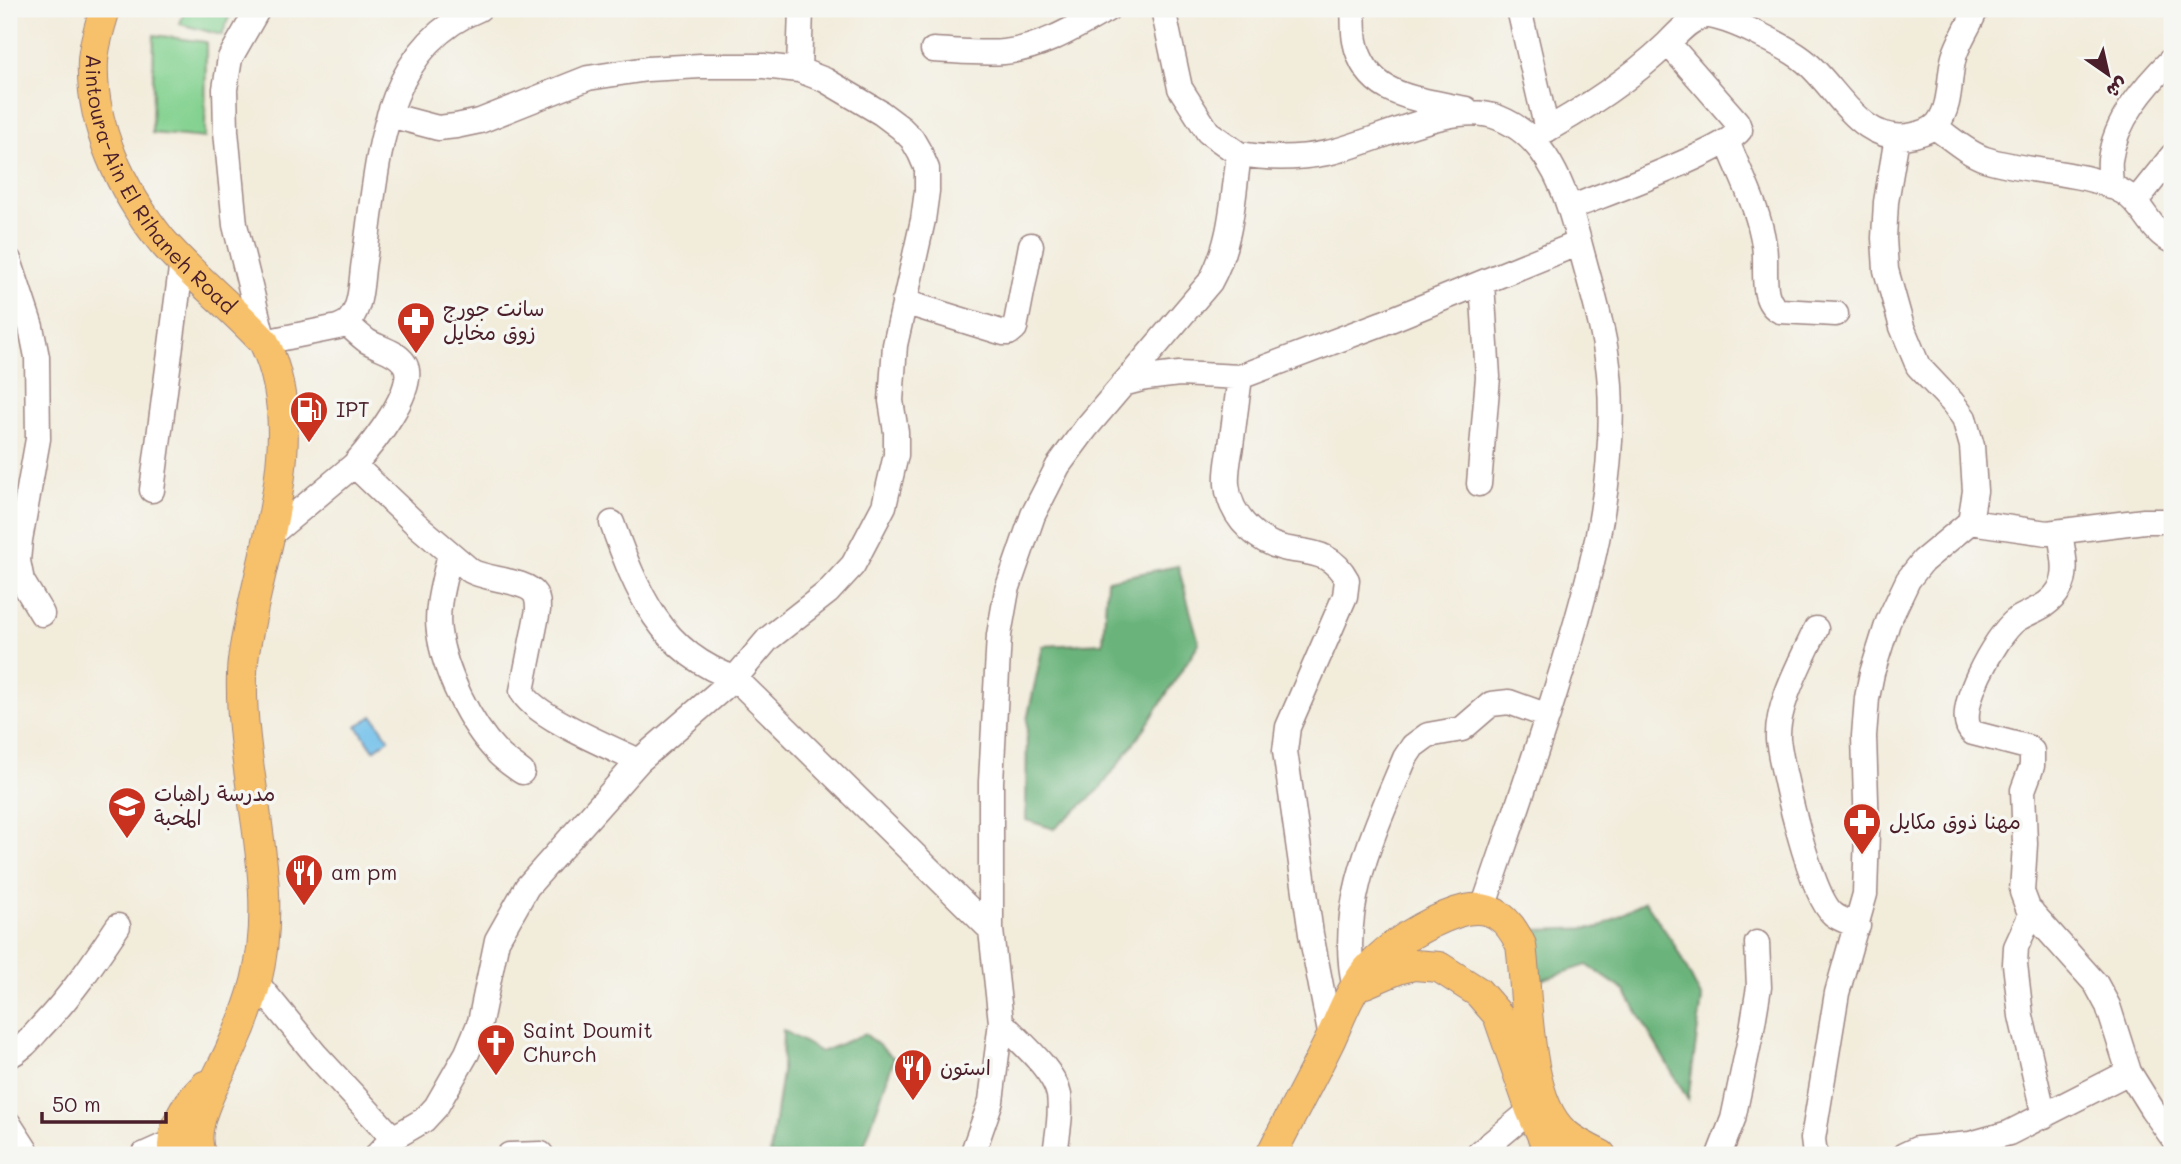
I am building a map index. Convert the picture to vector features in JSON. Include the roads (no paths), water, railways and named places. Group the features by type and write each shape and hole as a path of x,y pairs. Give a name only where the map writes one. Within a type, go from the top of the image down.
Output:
{"main road":[{"name":"Aintoura-Ain El Rihaneh Road","path":"105,9 93,61 96,103 112,160 135,205 163,242 264,342"},
{"path":"186,1148 178,1121 191,1099 220,1071 232,1049 256,982 262,941 264,879 244,728 242,674 284,439 278,377 264,342"},
{"path":"1271,1155 1355,988 1367,970 1412,934 1439,919 1462,911 1483,908 1503,918 1513,928 1521,945 1513,1016 1533,1065 1537,1107 1551,1155"},
{"path":"1430,966 1423,952 1424,943 1439,919"},
{"path":"1355,988 1398,969 1414,965 1439,967 1513,1016"},
{"path":"1537,1107 1562,1131 1601,1155"}],"street":[{"path":"258,9 230,58 225,89 235,225 264,342 309,334 346,323 353,316 379,153 389,115 409,69 423,47 450,23 479,9"},
{"path":"799,70 801,9"},
{"path":"933,50 1005,52 1024,48 1056,38 1108,9"},
{"path":"1163,9 1180,88 1208,132 1239,154 1269,159 1300,158 1351,146 1454,114 1480,112"},
{"path":"1353,9 1355,41 1363,64 1371,78 1381,86 1398,93 1480,112 1540,134"},
{"path":"1483,908 1576,627 1593,562 1607,487 1611,441 1610,382 1603,334 1570,208 1540,134 1519,9"},
{"path":"1540,134 1625,80 1691,22 1696,13 1731,22 1796,54 1807,62 1868,127 1886,136 1911,136 1935,127 1947,105 1951,68 1976,9"},
{"path":"1570,208 1682,162 1727,141 1740,130 1737,122 1668,43"},
{"path":"2111,187 2110,161 2121,126 2134,103 2172,60"},
{"path":"256,982 385,1146 424,1120 436,1107 467,1053 480,1022 498,940 527,887 639,761 735,678 768,639 843,577 853,565 884,506 896,455 896,432 891,401 895,345 923,220 927,169 912,139 881,113 825,80 799,70 701,66 647,69 588,78 491,117 456,126 438,128 389,115"},
{"path":"1935,127 1959,145 1985,159 2111,187 2125,193 2163,237 2172,241"},
{"path":"1810,1150 1838,993 1858,926 1866,881 1864,736 1867,698 1879,644 1908,580 1923,561 1970,522 1975,491 1975,468 1964,418 1918,366 1902,327 1886,270 1886,202 1897,137"},
{"path":"1727,141 1761,228 1767,299 1771,307 1780,311 1836,314"},
{"path":"972,1155 992,1101 1001,1022 991,930 991,782 999,635 1007,590 1033,515 1058,466 1123,384 1196,300 1221,262 1239,154"},
{"path":"2135,202 2172,156"},
{"path":"1123,384 1180,374 1240,377 1579,243"},
{"path":"904,302 1009,333 1015,328 1031,245"},
{"path":"9,260 31,327 37,357 38,439 18,561 22,581 42,614"},
{"path":"152,490 182,261"},
{"path":"1479,484 1488,377 1482,283"},
{"path":"268,537 354,465 373,444 398,404 408,372 404,363 366,340 346,323"},
{"path":"1240,377 1226,481 1235,509 1247,528 1263,541 1290,550 1324,555 1339,567 1347,580 1345,596 1288,727 1285,751 1311,933 1331,1038"},
{"path":"354,465 450,553 480,576 522,585 533,591 538,610 522,684 526,700 559,721 639,761"},
{"path":"1970,522 2013,529 2060,532 2144,521 2172,521"},
{"path":"612,523 632,579 665,632 697,662 735,678 991,930"},
{"path":"2060,532 2065,579 2050,603 2016,621 2000,637 1978,677 1966,721 1968,730 1973,733 2032,751 2032,766 2023,790 2025,844 2022,892 2032,912 2096,984 2108,1006 2129,1072 2172,1137"},
{"path":"450,553 440,598 439,631 451,678 479,729 498,753 522,772"},
{"path":"1816,629 1788,693 1778,729 1778,740 1794,815 1823,903 1834,915 1858,926"},
{"path":"1355,988 1349,948 1354,901 1366,854 1405,758 1413,746 1428,735 1462,729 1491,704 1508,702 1548,716"},
{"path":"2032,912 2016,947 2015,964 2021,1016 2044,1115"},
{"path":"9,1056 19,1051 61,1006 86,976 118,926"},
{"path":"1719,1155 1733,1119 1752,1029 1759,987 1757,943"},
{"path":"1001,1022 1048,1072 1059,1093 1055,1155"},
{"path":"1905,1155 1926,1147 1947,1148 1991,1139 2129,1072"},
{"path":"1478,1155 1537,1107"},
{"path":"9,1124 29,1155"},
{"path":"143,1155 186,1148"},
{"path":"509,1155 541,1154"}],"water":[{"path":"373,716 389,739 374,750 357,726"}],"place":[{"name":"سانت جورج زوق مخايل","path":"416,355"},
{"name":"IPT","path":"309,444"},
{"name":"مدرسة راهبات المحبة","path":"127,840"},
{"name":"مهنا ذوق مكايل","path":"1862,856"},
{"name":"am pm","path":"304,907"},
{"name":"Saint Doumit Church","path":"496,1077"},
{"name":"استون","path":"913,1102"}]}
